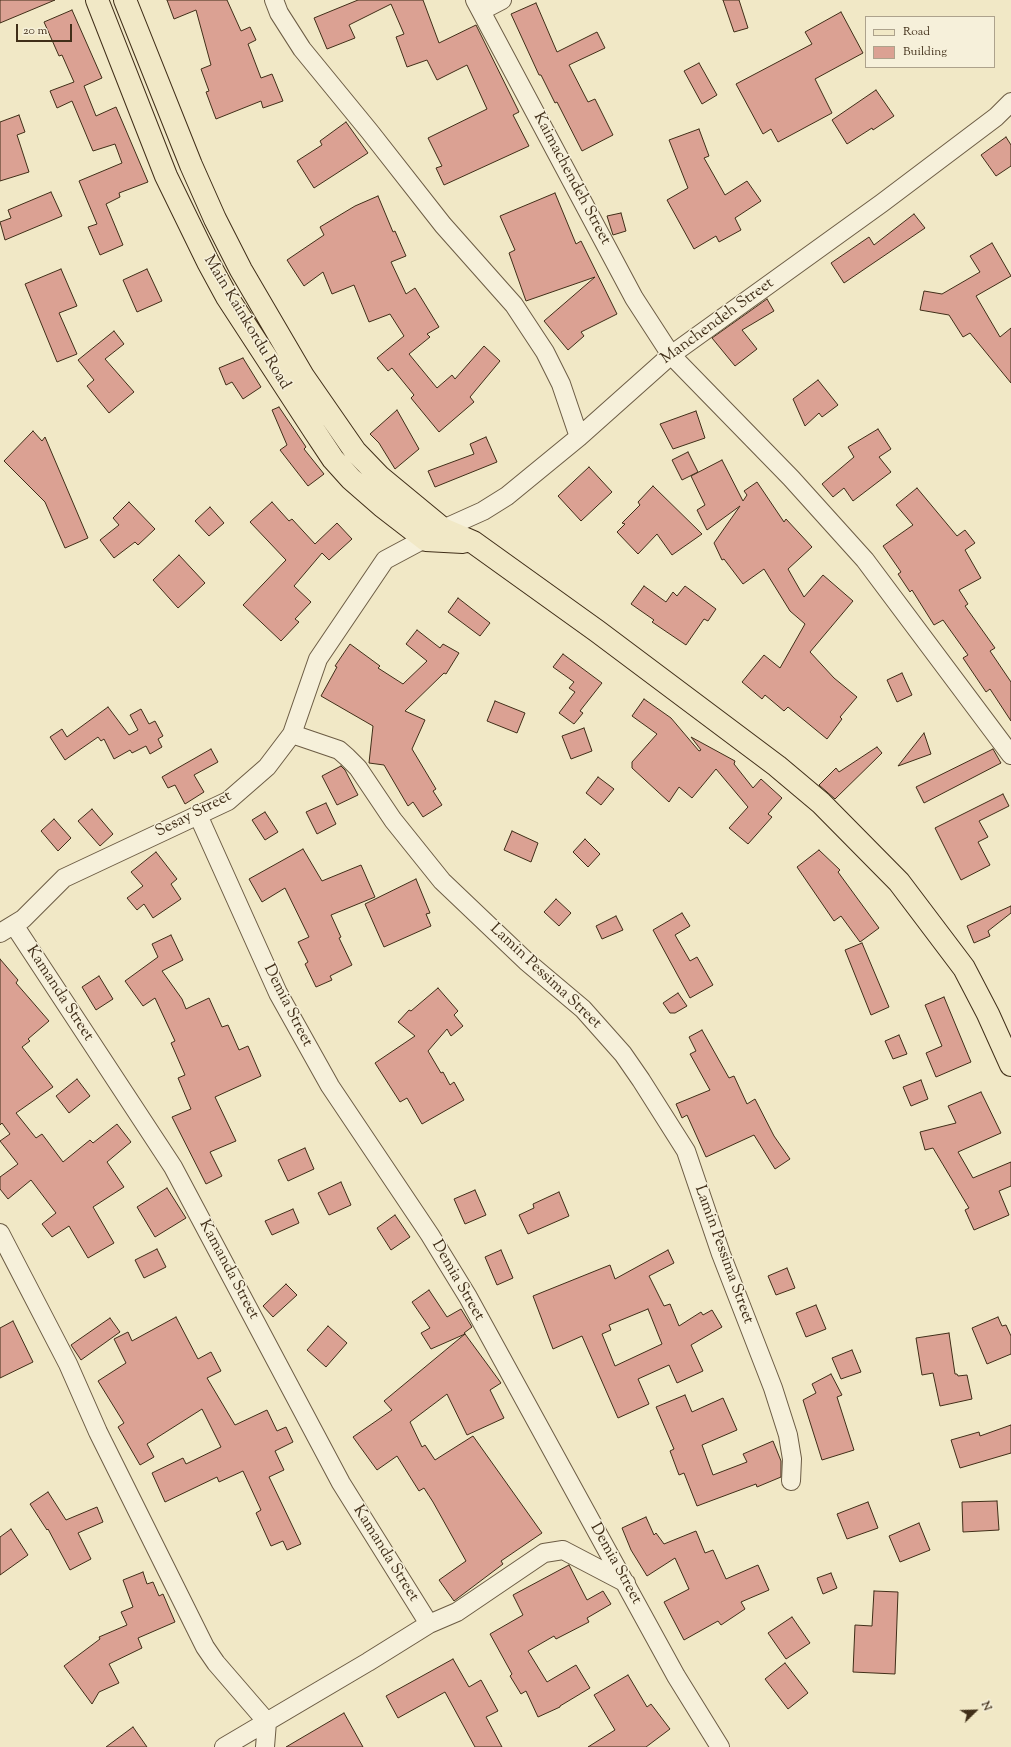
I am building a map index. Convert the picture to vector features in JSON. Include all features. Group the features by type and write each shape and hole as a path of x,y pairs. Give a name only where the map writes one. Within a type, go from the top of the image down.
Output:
{"main road":[{"name":"Main Kainkordu Road","path":"97,0 166,176 227,297 334,459 363,490 434,534"},
{"path":"125,0 191,165 215,219 241,270 303,376 334,423 355,451 434,534 473,542 597,631 777,766 822,803 900,882 964,968 1011,1063"},
{"path":"166,176 191,165"}],"street":[{"path":"274,0 279,13 302,49 443,225 514,305 545,352 554,371 579,437"},
{"path":"478,5 502,0"},
{"name":"Kaimachendeh Street","path":"478,5 634,298 654,327 671,356 791,478 865,560 1011,755"},
{"name":"Manchendeh Street","path":"434,534 483,511 507,496 579,437 671,356 882,203 996,117 1011,102"},
{"name":"Sesay Street","path":"7,929 23,919 64,878 228,801 267,767 292,734 318,659 385,560 434,534"},
{"name":"Lamin Pessima Street","path":"292,734 339,750 358,768 409,841 442,881 526,961 582,1009 623,1054 658,1105 686,1151 720,1254 773,1388 788,1435 792,1459 790,1481"},
{"name":"Demia Street","path":"198,815 278,993 330,1086 430,1235 464,1291 676,1676 720,1747"},
{"name":"Kamanda Street","path":"7,929 174,1167 341,1483 429,1624"},
{"path":"0,1233 68,1364 98,1432 205,1647 216,1663 267,1722 265,1747"},
{"path":"224,1747 429,1624 457,1612 538,1557 554,1550 563,1550 573,1554 626,1583"}],"building":[{"path":"0,0 55,0 0,23"},
{"path":"167,0 227,0 241,31 250,27 256,40 248,44 261,78 272,74 283,101 263,108 261,101 216,119 206,92 209,91 201,69 211,65 196,10 174,19"},
{"path":"358,0 423,0 439,43 476,25 519,112 513,115 529,146 444,185 436,168 442,166 428,138 487,109 467,65 437,80 427,60 407,67 396,37 404,34 391,4 349,25 355,38 327,49 314,18"},
{"path":"723,0 739,0 748,28 734,32"},
{"path":"536,3 557,52 597,32 605,48 569,65 588,102 595,99 613,135 582,151 557,102 555,103 541,75 539,75 511,14"},
{"path":"72,10 102,78 84,86 96,116 116,107 148,182 119,193 120,197 106,204 123,245 100,255 88,227 97,224 79,181 122,163 115,144 93,151 72,101 57,108 50,91 74,82 62,55 59,56 44,22"},
{"path":"841,12 863,53 815,79 832,113 778,142 771,129 763,134 736,84 812,44 805,32"},
{"path":"699,63 717,95 702,104 684,71"},
{"path":"876,90 894,116 873,130 872,128 847,144 832,120"},
{"path":"19,115 25,132 17,135 29,172 0,181 0,122"},
{"path":"346,122 368,153 314,188 297,161 322,145 320,141"},
{"path":"699,129 709,156 704,158 725,195 747,181 761,201 735,218 741,230 719,242 716,236 694,249 667,200 688,188 669,140"},
{"path":"1006,137 1011,145 1011,166 996,176 981,155"},
{"path":"51,192 62,216 5,240 0,222 11,218 8,210"},
{"path":"555,193 576,244 581,241 617,314 581,332 584,336 568,350 544,321 595,277 526,301 509,253 515,250 500,216"},
{"path":"378,196 393,232 395,231 406,256 391,262 406,294 415,288 439,327 427,334 430,337 409,354 437,388 452,375 455,379 484,346 500,361 470,397 474,402 439,432 411,398 414,395 392,368 388,371 377,358 404,336 390,314 369,322 354,285 332,294 323,272 304,286 287,260 324,235 320,227 355,206"},
{"path":"621,213 626,231 613,235 607,216"},
{"path":"914,214 925,228 844,283 831,263 869,237 874,245"},
{"path":"992,243 1011,276 976,296 1000,337 1011,328 1011,383 970,333 963,337 949,315 920,310 924,291 942,294 980,272 970,256"},
{"path":"61,269 77,306 59,313 77,354 57,362 25,284"},
{"path":"147,269 162,301 137,312 123,280"},
{"path":"767,299 774,311 742,330 757,349 735,366 712,338"},
{"path":"114,331 124,344 105,359 134,392 109,413 87,386 94,380 78,360"},
{"path":"243,358 261,387 243,399 232,382 226,385 219,368"},
{"path":"818,380 838,405 822,417 819,413 805,426 793,399"},
{"path":"279,407 306,447 304,449 324,474 308,486 280,450 287,445 272,410"},
{"path":"397,410 419,449 395,469 379,443 370,434"},
{"path":"696,411 705,438 673,449 660,424"},
{"path":"878,429 891,449 879,457 891,472 853,501 844,488 833,497 822,484 854,457 848,447"},
{"path":"33,431 42,441 45,437 88,538 65,548 45,502 4,461"},
{"path":"486,437 497,462 435,487 428,471 474,454 470,444"},
{"path":"688,452 698,472 682,480 672,460"},
{"path":"722,460 743,501 747,495 744,491 757,482 784,522 786,519 812,547 788,569 804,597 823,575 853,601 810,652 834,678 857,697 840,717 842,719 827,739 788,707 784,711 765,695 762,699 742,682 764,655 780,668 805,624 790,611 764,569 743,584 724,559 722,560 714,543 740,506 707,530 697,510 705,505 691,476"},
{"path":"589,467 612,492 581,521 558,496"},
{"path":"653,486 702,534 672,555 657,534 638,554 617,532 625,524 622,523 640,505 638,502"},
{"path":"917,488 957,536 965,530 975,543 965,550 981,578 959,590 968,604 965,606 995,648 990,651 1011,682 1011,721 990,689 986,692 963,658 968,655 943,620 934,625 912,590 910,592 898,574 901,572 883,546 913,525 896,505"},
{"path":"129,502 155,529 138,545 135,542 114,558 100,540 119,525 113,518"},
{"path":"272,502 289,521 292,519 315,544 337,523 352,539 329,560 322,553 294,586 311,602 295,619 299,622 281,641 243,605 286,560 250,522"},
{"path":"210,507 224,523 209,536 195,521"},
{"path":"179,555 205,583 178,608 153,580"},
{"path":"644,586 666,602 673,592 677,596 685,586 716,609 708,621 704,619 686,645 652,622 654,620 631,604"},
{"path":"458,598 490,623 480,636 448,612"},
{"path":"417,630 440,648 443,644 459,653 446,674 444,673 405,711 425,720 412,749 436,789 433,791 442,805 423,817 413,802 408,806 384,765 369,763 373,726 321,696 337,667 335,666 350,644 380,666 378,668 403,684 427,661 406,644"},
{"path":"563,654 602,683 580,711 583,713 574,724 559,713 575,692 569,688 574,682 553,667"},
{"path":"902,673 912,695 897,702 887,680"},
{"path":"644,699 671,718 699,751 701,750 691,737 735,761 734,764 753,788 761,779 782,798 768,814 772,817 748,844 729,828 748,807 716,769 692,798 679,787 669,802 632,768 632,762 657,734 632,716"},
{"path":"495,701 525,713 517,733 487,721"},
{"path":"108,707 129,735 138,730 130,715 141,709 149,724 155,721 163,736 158,739 162,747 150,754 146,746 132,753 130,750 114,759 104,739 101,741 98,737 65,760 50,737 62,729 67,737"},
{"path":"584,728 592,751 571,759 562,736"},
{"path":"924,733 931,754 898,766"},
{"path":"877,747 882,753 835,799 819,785 836,768 839,772"},
{"path":"211,749 218,762 194,775 204,792 185,804 175,785 168,788 162,777"},
{"path":"993,749 1001,763 924,803 916,787"},
{"path":"341,766 345,770 358,795 337,805 322,776"},
{"path":"598,777 614,789 601,805 586,793"},
{"path":"1003,794 1009,806 979,821 988,837 978,842 990,865 961,880 935,828"},
{"path":"326,803 336,824 317,834 306,812"},
{"path":"92,809 113,834 100,846 78,821"},
{"path":"265,812 278,832 265,840 252,820"},
{"path":"54,819 71,838 58,851 41,831"},
{"path":"512,831 538,843 531,862 504,850"},
{"path":"585,839 600,854 588,867 573,852"},
{"path":"303,849 322,881 361,865 375,897 331,915 341,937 339,938 352,965 330,976 332,980 316,987 305,964 308,962 298,942 309,937 285,888 262,902 249,879"},
{"path":"819,850 840,870 838,872 879,928 860,942 841,916 834,921 797,867"},
{"path":"156,852 177,879 171,884 181,899 153,918 144,904 137,910 127,898 143,886 131,872"},
{"path":"416,879 430,913 426,914 431,926 384,947 365,904"},
{"path":"556,899 571,913 559,926 544,912"},
{"path":"1011,906 1011,913 988,931 990,936 974,943 967,926"},
{"path":"682,913 690,926 675,935 690,961 697,957 713,985 690,998 653,930"},
{"path":"616,916 623,930 602,939 596,926"},
{"path":"171,935 183,960 162,971 182,999 186,1009 209,998 222,1027 228,1025 239,1050 248,1046 261,1076 215,1097 236,1141 210,1152 222,1176 206,1184 172,1117 191,1109 178,1078 185,1075 171,1043 175,1041 155,998 143,1006 125,981 158,957 152,944"},
{"path":"862,943 889,1007 871,1015 845,950"},
{"path":"0,959 18,980 16,983 49,1021 28,1039 30,1041 22,1047 53,1087 16,1113 36,1138 42,1134 63,1162 90,1140 93,1143 117,1124 131,1142 107,1162 124,1187 93,1207 114,1243 88,1258 69,1226 52,1237 42,1224 56,1213 31,1180 8,1199 0,1189 0,1177 18,1164 0,1141 10,1134 2,1123 0,1125"},
{"path":"99,976 113,999 96,1010 82,987"},
{"path":"438,988 458,1011 454,1015 463,1026 451,1036 447,1029 428,1051 450,1085 454,1082 464,1100 422,1124 407,1098 400,1102 375,1063 415,1036 398,1022 409,1010 411,1011"},
{"path":"678,993 687,1006 675,1013 670,1013 663,1003"},
{"path":"944,997 971,1062 936,1077 926,1053 942,1046 925,1005"},
{"path":"702,1030 729,1078 734,1076 747,1104 755,1099 774,1136 790,1159 775,1169 754,1135 706,1157 687,1115 682,1118 676,1104 710,1090 690,1054 696,1051 689,1037"},
{"path":"899,1035 907,1054 893,1059 885,1041"},
{"path":"77,1079 90,1096 69,1113 56,1096"},
{"path":"921,1080 928,1099 911,1106 903,1087"},
{"path":"981,1092 1001,1133 958,1152 973,1178 1011,1162 1011,1186 999,1191 1009,1215 974,1230 965,1210 969,1208 933,1148 925,1150 920,1132 956,1123 948,1106"},
{"path":"305,1148 314,1169 288,1181 278,1160"},
{"path":"341,1182 351,1205 329,1215 318,1193"},
{"path":"167,1188 186,1218 155,1237 137,1207"},
{"path":"475,1190 486,1215 465,1224 454,1199"},
{"path":"559,1192 569,1216 528,1234 519,1215 534,1208 533,1204"},
{"path":"293,1209 299,1223 272,1235 265,1221"},
{"path":"395,1215 410,1237 391,1250 377,1228"},
{"path":"157,1249 166,1267 144,1278 135,1260"},
{"path":"501,1250 513,1278 497,1285 485,1257"},
{"path":"668,1250 674,1263 649,1276 664,1306 670,1304 679,1326 701,1312 703,1315 712,1310 722,1327 691,1345 703,1371 677,1383 669,1365 638,1379 649,1404 618,1418 582,1336 553,1349 533,1296 610,1265 615,1279","holes":["648,1309 662,1344 615,1366 602,1334 611,1330 609,1325"]},
{"path":"787,1268 795,1288 776,1295 768,1276"},
{"path":"286,1284 297,1295 273,1317 263,1306"},
{"path":"429,1290 447,1317 461,1309 472,1327 464,1333 465,1334 431,1349 421,1333 430,1328 412,1302"},
{"path":"816,1305 826,1329 806,1337 796,1313"},
{"path":"176,1317 198,1359 211,1352 221,1371 207,1378 235,1425 267,1410 277,1431 286,1427 293,1442 275,1451 284,1470 269,1477 301,1544 287,1550 283,1541 271,1546 256,1513 261,1510 243,1471 219,1482 217,1477 165,1502 152,1473 183,1458 186,1464 221,1447 202,1409 147,1444 154,1457 140,1465 118,1427 124,1423 98,1381 126,1363 114,1339 128,1332 132,1341"},
{"path":"998,1317 1002,1326 1006,1325 1011,1336 1011,1354 987,1364 972,1328"},
{"path":"110,1318 120,1332 81,1360 71,1345"},
{"path":"13,1321 33,1362 0,1378 0,1328"},
{"path":"328,1326 347,1343 326,1367 307,1350"},
{"path":"949,1333 955,1374 958,1376 967,1375 972,1399 940,1406 933,1373 922,1375 916,1338"},
{"path":"465,1334 501,1383 490,1390 504,1418 467,1435 447,1394 410,1422 422,1447 425,1445 435,1460 473,1436 542,1533 501,1561 503,1564 454,1601 439,1580 466,1561 433,1502 424,1488 419,1491 397,1456 377,1470 353,1437 392,1410 384,1401"},
{"path":"852,1350 861,1372 841,1379 832,1358"},
{"path":"831,1374 842,1395 837,1397 854,1450 822,1460 803,1400 816,1393 812,1384"},
{"path":"685,1395 692,1412 723,1398 737,1430 702,1445 713,1475 747,1462 743,1454 773,1441 781,1461 781,1477 757,1487 756,1484 697,1506 684,1473 679,1475 670,1451 674,1449 656,1407"},
{"path":"1011,1425 1011,1453 960,1468 951,1440 979,1432 980,1436"},
{"path":"48,1492 66,1520 97,1507 103,1522 78,1533 91,1559 70,1570 48,1529 47,1530 30,1504"},
{"path":"997,1501 999,1530 963,1532 962,1502"},
{"path":"868,1502 878,1528 847,1539 837,1514"},
{"path":"646,1517 654,1535 656,1533 664,1544 696,1531 705,1553 713,1550 726,1579 758,1565 769,1590 741,1602 745,1609 721,1625 718,1621 684,1640 664,1602 689,1589 675,1558 647,1576 631,1550 622,1528"},
{"path":"919,1523 930,1550 900,1562 889,1536"},
{"path":"11,1529 28,1555 0,1575 0,1537"},
{"path":"569,1565 587,1600 603,1591 611,1604 587,1618 589,1622 556,1639 554,1636 528,1651 547,1682 576,1665 590,1688 560,1707 538,1717 526,1691 521,1694 510,1676 512,1674 490,1634 523,1615 513,1595"},
{"path":"143,1572 147,1584 153,1582 159,1596 163,1594 175,1622 138,1638 142,1648 109,1664 119,1683 99,1692 92,1704 64,1666 100,1639 99,1637 127,1625 121,1612 133,1607 123,1580"},
{"path":"831,1573 837,1588 823,1594 817,1578"},
{"path":"874,1591 898,1592 895,1674 853,1672 855,1625 872,1626"},
{"path":"792,1617 810,1643 786,1659 768,1633"},
{"path":"453,1659 469,1687 481,1680 498,1711 486,1717 502,1747 475,1747 445,1692 398,1718 386,1696"},
{"path":"785,1663 808,1693 788,1709 765,1679"},
{"path":"628,1675 647,1707 651,1704 670,1729 646,1747 588,1747 615,1730 594,1695"},
{"path":"344,1713 363,1747 286,1747"},
{"path":"133,1727 147,1747 106,1747"}]}
